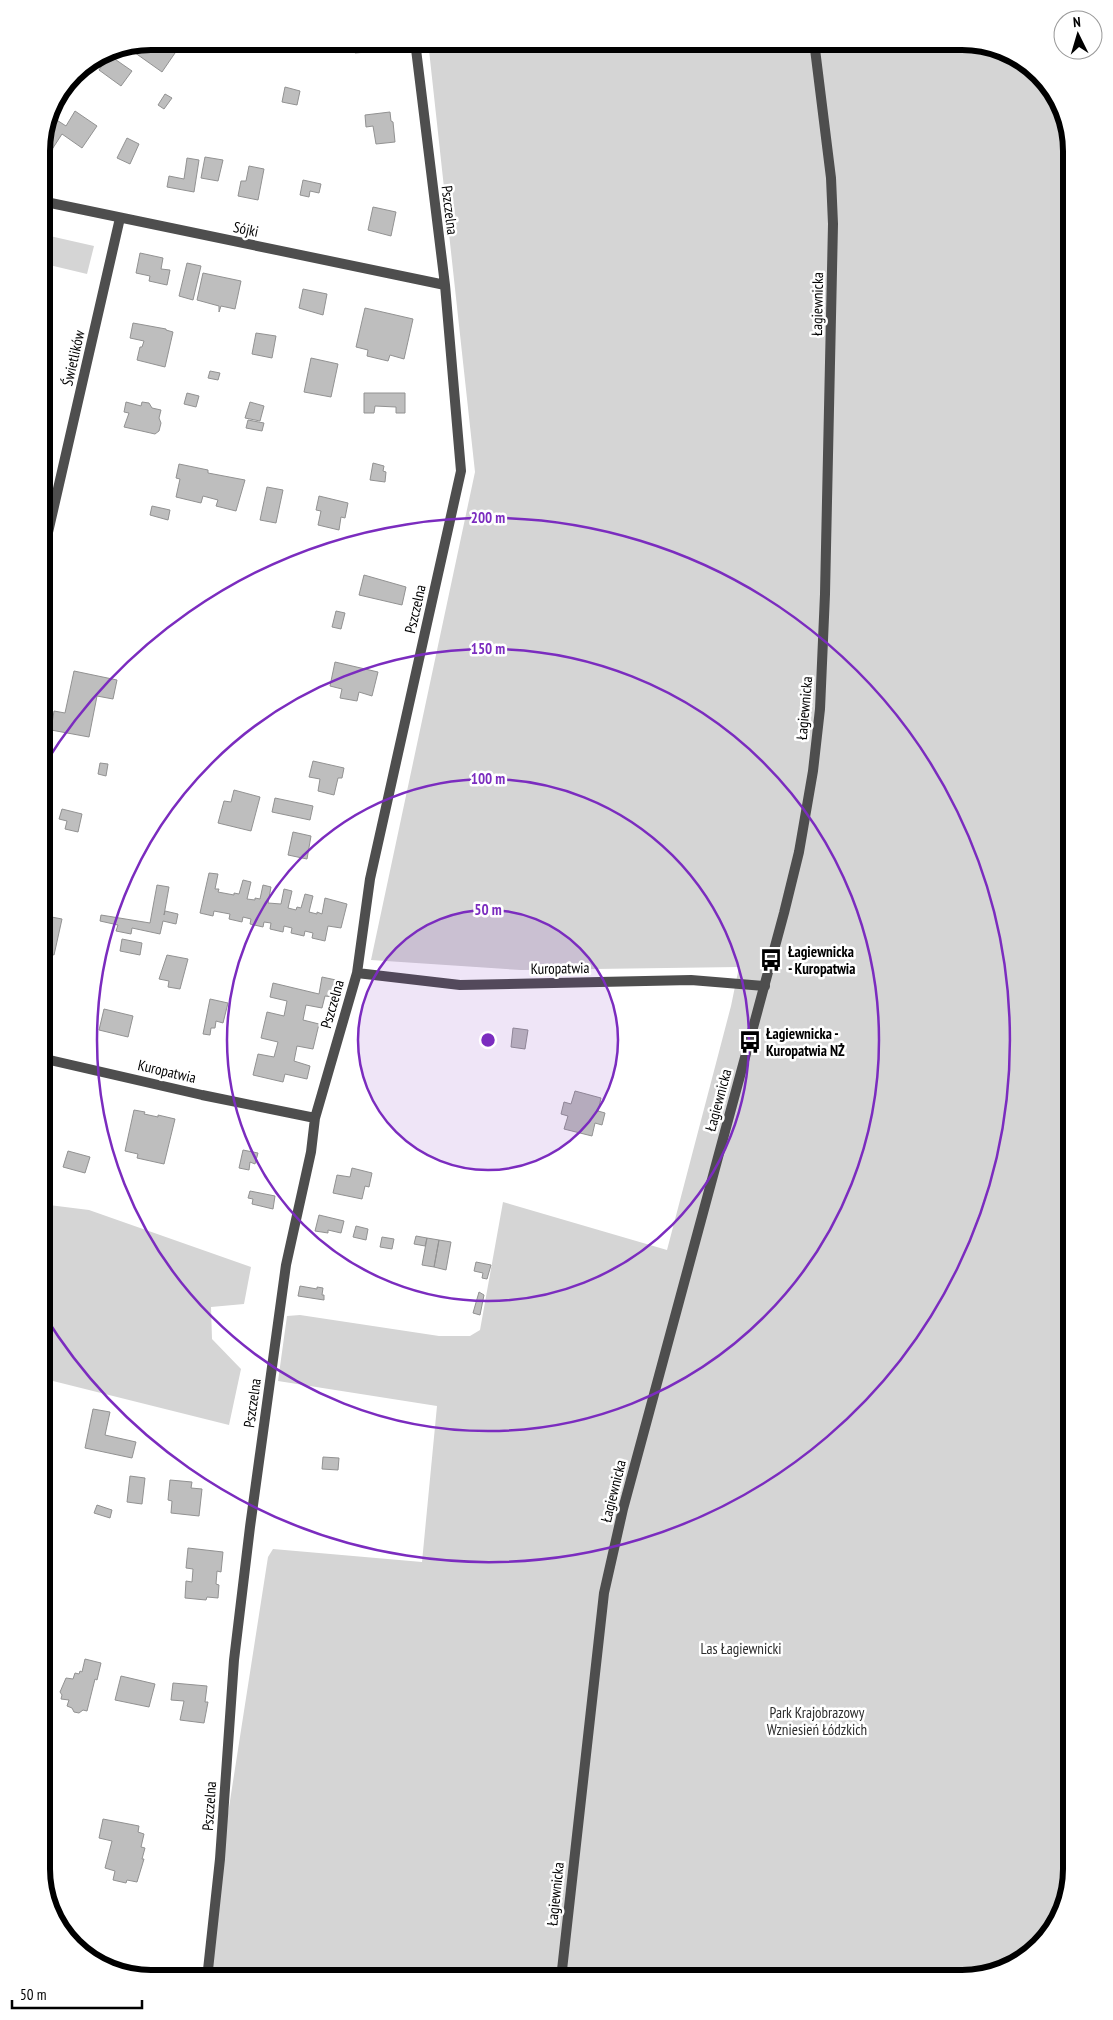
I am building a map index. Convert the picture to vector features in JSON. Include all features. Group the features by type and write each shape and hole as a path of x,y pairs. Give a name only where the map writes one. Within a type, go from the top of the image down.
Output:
{"street":[{"name":"Pszczelna","path":"208,1970 220,1859 234,1660 286,1265 312,1152 315,1118 357,973 370,878 461,471 445,285 416,50"},
{"name":"Łagiewnicka","path":"562,1970 604,1593 626,1500 765,986 805,820 817,738 822,688 833,234 831,178 815,50"},
{"name":"Sójki","path":"50,203 445,285"},
{"name":"Świetlików","path":"50,524 120,218"},
{"name":"Kuropatwia","path":"357,973 460,985 691,980 765,986"},
{"name":"Kuropatwia","path":"50,1060 202,1095 315,1118"}],"green space":[{"name":"Las Łagiewnicki","path":"429,50 968,50 994,55 1012,64 1023,71 1042,90 1058,119 1063,145 1063,1875 1058,1901 1053,1914 1038,1935 1023,1949 988,1967 962,1970 208,1970 220,1865 268,1557 273,1549 422,1562 437,1406 278,1381 287,1316 300,1315 439,1336 470,1336 480,1330 503,1202 667,1250 731,1006 739,967 521,970 371,960 475,472"},
{"path":"50,236 94,246 87,274 50,265"},
{"path":"50,1205 89,1210 251,1267 244,1304 211,1307 212,1339 241,1369 229,1425 50,1380"}],"building":[{"path":"170,50 175,53 162,72 133,52"},
{"path":"354,50 378,50 378,51 355,53"},
{"path":"113,57 132,71 121,86 99,70 105,61"},
{"path":"285,87 300,91 297,105 282,102"},
{"path":"165,94 172,98 164,109 158,105"},
{"path":"75,111 97,126 82,148 62,134 51,151 50,145 55,119 66,126"},
{"path":"390,112 395,142 376,144 373,126 366,127 365,115"},
{"path":"127,138 139,144 130,164 117,158"},
{"path":"205,157 223,160 218,181 201,178"},
{"path":"187,158 199,160 194,192 167,187 169,176 184,179"},
{"path":"249,166 264,169 258,200 238,196 241,181 246,181"},
{"path":"303,180 321,184 319,193 310,191 309,197 300,195"},
{"path":"373,207 396,212 391,236 368,230"},
{"path":"140,253 163,258 161,269 170,270 167,285 149,281 150,276 136,273"},
{"path":"187,263 201,266 193,300 179,296"},
{"path":"203,273 241,281 235,309 221,306 219,312 219,306 197,300"},
{"path":"303,289 327,294 323,315 299,308"},
{"path":"365,308 413,319 404,359 390,355 388,361 367,356 368,350 356,347"},
{"path":"133,323 173,332 165,367 137,360 140,347 142,347 144,341 130,338"},
{"path":"256,333 276,336 272,358 252,354"},
{"path":"311,358 338,364 331,397 304,392"},
{"path":"210,371 220,373 218,380 208,378"},
{"path":"187,393 199,396 196,407 184,404"},
{"path":"364,393 405,393 405,413 396,413 396,407 375,406 374,413 364,413"},
{"path":"126,402 141,406 142,402 149,403 152,408 161,410 159,431 155,434 124,427 129,413 124,412"},
{"path":"250,402 264,406 260,421 245,418"},
{"path":"248,420 264,423 262,431 246,428"},
{"path":"373,463 384,466 383,471 386,472 385,482 370,480"},
{"path":"179,464 208,470 208,473 245,480 236,511 216,506 218,500 203,496 201,503 176,497 180,479 176,478"},
{"path":"267,487 283,490 276,523 260,520"},
{"path":"319,496 348,503 345,518 341,517 339,530 318,525 321,511 316,510"},
{"path":"152,506 170,510 168,520 150,515"},
{"path":"364,575 406,587 402,605 359,595"},
{"path":"336,611 345,613 341,629 332,627"},
{"path":"335,662 378,672 372,696 359,692 357,701 340,698 342,689 330,686"},
{"path":"74,671 117,680 113,699 97,696 89,737 51,730 54,711 65,713"},
{"path":"313,761 344,768 342,778 338,778 334,795 318,791 320,779 309,777"},
{"path":"100,763 108,764 106,776 98,774"},
{"path":"234,790 260,797 251,831 218,823 224,801 231,802"},
{"path":"275,798 313,806 310,820 272,812"},
{"path":"62,809 82,814 78,832 65,829 67,821 59,819"},
{"path":"293,832 311,836 307,859 288,855"},
{"path":"209,873 218,874 215,889 219,889 218,892 239,894 243,880 251,882 247,899 260,899 263,885 271,887 268,903 281,904 284,889 292,891 288,908 296,910 297,907 301,908 305,894 313,896 309,912 317,914 317,912 322,914 325,898 347,904 341,928 328,926 325,941 312,938 313,933 305,931 304,936 291,933 292,928 284,926 283,932 270,929 271,923 264,922 263,927 250,924 251,919 243,917 242,922 229,919 230,914 214,911 213,916 200,913"},
{"path":"157,885 169,887 164,915 165,911 178,914 176,924 163,921 160,934 132,928 131,934 116,931 118,925 100,921 101,915 150,923"},
{"path":"50,917 62,919 54,955 50,954"},
{"path":"122,939 142,943 140,955 120,951"},
{"path":"167,955 188,959 180,989 168,987 169,981 159,979"},
{"path":"322,977 336,980 333,997 325,996 322,1008 306,1005 303,1020 319,1024 313,1049 297,1046 294,1061 310,1066 307,1079 285,1074 283,1082 253,1075 258,1054 274,1057 278,1042 261,1038 267,1012 284,1016 287,1001 270,997 273,983 319,994"},
{"path":"210,999 228,1003 223,1023 216,1021 215,1028 211,1028 210,1035 203,1034"},
{"path":"104,1009 133,1016 128,1037 99,1030"},
{"path":"513,1028 528,1030 525,1049 511,1047"},
{"path":"575,1091 601,1098 598,1111 605,1113 602,1125 595,1123 592,1136 564,1129 568,1116 561,1114 564,1102 571,1104"},
{"path":"134,1110 145,1112 144,1114 175,1119 164,1164 137,1158 138,1154 125,1151"},
{"path":"243,1150 258,1153 255,1164 250,1162 249,1170 239,1168"},
{"path":"68,1151 90,1157 85,1173 63,1167"},
{"path":"352,1168 372,1173 369,1187 365,1186 362,1199 333,1193 337,1175 350,1177"},
{"path":"250,1191 275,1196 273,1209 252,1204 253,1199 248,1198"},
{"path":"319,1215 344,1221 341,1233 328,1230 328,1233 315,1231"},
{"path":"356,1226 368,1229 366,1240 353,1237"},
{"path":"416,1236 427,1238 425,1246 414,1244"},
{"path":"382,1237 394,1239 392,1249 380,1247"},
{"path":"427,1238 439,1240 434,1267 422,1265"},
{"path":"439,1240 451,1242 446,1270 434,1267"},
{"path":"476,1262 491,1265 487,1279 482,1278 483,1273 474,1271"},
{"path":"300,1286 317,1289 317,1287 323,1288 322,1295 324,1295 324,1300 298,1296"},
{"path":"479,1292 484,1295 480,1315 473,1313"},
{"path":"93,1409 110,1412 105,1435 136,1442 132,1458 85,1448"},
{"path":"323,1457 339,1458 338,1470 322,1469"},
{"path":"130,1476 145,1478 142,1504 127,1502"},
{"path":"170,1480 192,1482 191,1488 202,1489 199,1516 171,1513 172,1501 168,1500"},
{"path":"97,1505 112,1510 110,1518 94,1513"},
{"path":"188,1548 223,1552 221,1572 217,1571 218,1598 207,1597 206,1600 185,1598 186,1581 192,1582 193,1569 186,1568"},
{"path":"85,1659 101,1663 87,1711 83,1710 79,1713 74,1712 72,1708 67,1706 69,1700 61,1699 62,1695 60,1692 66,1678 73,1679 75,1673 79,1674 80,1671 82,1672"},
{"path":"121,1676 155,1684 149,1707 115,1700"},
{"path":"173,1683 207,1686 205,1702 208,1702 204,1723 180,1720 184,1701 171,1700"},
{"path":"103,1819 139,1826 138,1832 144,1834 141,1847 145,1848 142,1859 144,1859 137,1882 127,1880 126,1883 113,1880 115,1871 105,1868 112,1841 99,1838"}],"place":[{"name":"Łagiewnicka - Kuropatwia","path":"771,960"},
{"name":"Łagiewnicka - Kuropatwia NŻ","path":"750,1042"}],"park label":[{"name":"Park Krajobrazowy Wzniesień Łódzkich","path":"817,1720"}]}
